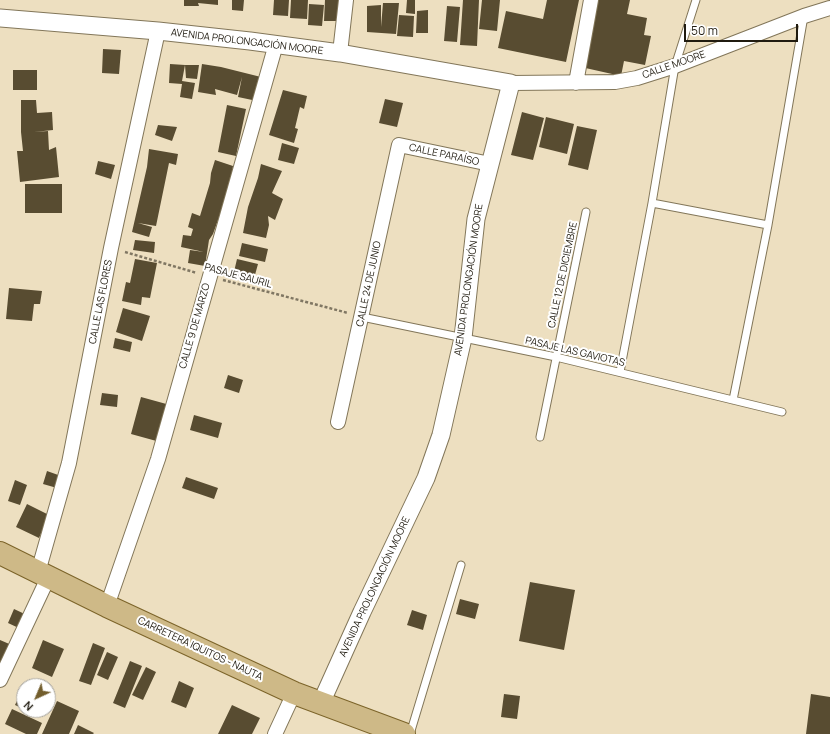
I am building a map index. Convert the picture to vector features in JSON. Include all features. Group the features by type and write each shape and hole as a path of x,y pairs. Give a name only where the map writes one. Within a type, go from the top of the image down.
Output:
{"main road":[{"name":"CARRETERA IQUITOS - NAUTA","path":"0,553 107,606 294,693 404,734"}],"street":[{"path":"340,53 346,0"},
{"path":"576,83 591,0"},
{"name":"CALLE MOORE","path":"511,83 615,82 637,78 676,66 804,16 830,8"},
{"name":"AVENIDA PROLONGACIÓN MOORE","path":"0,18 158,31 276,44 340,53 511,83 476,219 463,338 440,435 426,478 362,612 321,703"},
{"name":"CALLE LAS FLORES","path":"0,680 43,575 69,463 111,248 158,31"},
{"name":"CALLE 9 DE MARZO","path":"107,606 158,459 276,44"},
{"name":"CALLE PARAÍSO","path":"399,145 490,164"},
{"name":"CALLE 24 DE JUNIO","path":"338,422 399,145"},
{"path":"276,734 294,693"}],"lane":[{"path":"620,372 676,66 696,0"},
{"path":"733,400 768,225 804,16"},
{"path":"652,202 768,225"},
{"name":"CALLE 12 DE DICIEMBRE","path":"540,437 586,212"},
{"name":"PASAJE LAS GAVIOTAS","path":"362,317 556,357 782,412"},
{"path":"410,734 461,565"}],"path":[{"name":"PASAJE SAURIL","path":"111,248 210,277 362,317"}],"building":[{"path":"184,0 218,0 218,5 198,3 199,6 184,6"},
{"path":"232,0 244,0 243,11 232,10"},
{"path":"274,0 289,0 288,16 273,15"},
{"path":"291,0 308,0 307,19 290,18"},
{"path":"325,0 342,0 342,21 324,21"},
{"path":"407,0 415,0 415,14 406,13"},
{"path":"463,0 479,0 477,46 460,45"},
{"path":"482,0 500,0 497,31 479,29"},
{"path":"547,0 579,0 566,62 498,48 506,11 543,19"},
{"path":"595,0 630,0 627,14 647,18 644,35 651,36 645,65 624,61 621,76 581,67"},
{"path":"383,3 399,3 396,34 367,32 367,6 381,5 381,27"},
{"path":"309,4 324,5 322,26 308,25"},
{"path":"447,6 460,7 457,42 444,41"},
{"path":"428,10 428,33 416,33 417,11"},
{"path":"399,15 414,16 413,37 397,36"},
{"path":"103,49 121,50 119,74 102,73"},
{"path":"170,64 185,65 182,81 195,83 192,99 180,97 182,84 169,83"},
{"path":"202,64 261,77 257,101 238,97 242,77 237,95 215,89 216,95 198,92"},
{"path":"185,65 199,65 197,79 186,78"},
{"path":"13,70 37,70 37,90 13,90"},
{"path":"283,90 307,96 304,109 300,107 295,128 298,129 294,143 269,135"},
{"path":"385,99 403,103 397,127 379,123"},
{"path":"21,100 36,100 37,113 52,112 53,130 34,132 48,131 49,150 56,147 59,177 20,182 17,151 23,151 21,132"},
{"path":"227,105 246,109 236,156 218,152"},
{"path":"522,112 544,118 533,160 511,155"},
{"path":"546,117 574,124 567,154 539,147"},
{"path":"158,125 177,127 172,141 155,135"},
{"path":"577,126 597,130 588,170 568,165"},
{"path":"282,143 299,148 294,164 278,160"},
{"path":"149,149 178,154 176,165 169,163 156,226 138,223 152,227 149,237 132,232 147,167"},
{"path":"215,160 233,166 232,181 213,234 209,240 205,266 188,263 190,250 204,252 181,247 183,235 191,236 193,229 188,227 192,213 200,216"},
{"path":"98,161 115,165 111,179 95,174"},
{"path":"261,164 282,171 272,193 283,199 275,220 268,216 269,225 266,238 243,233 248,207"},
{"path":"25,184 62,184 62,213 25,213"},
{"path":"135,240 155,242 154,253 133,250"},
{"path":"242,243 268,249 265,262 239,256"},
{"path":"135,259 157,263 150,298 142,297 141,305 122,301 126,282 130,283"},
{"path":"237,259 258,264 253,282 233,276"},
{"path":"9,288 42,291 40,304 34,304 32,321 6,319"},
{"path":"123,308 150,316 142,341 116,332"},
{"path":"115,338 132,342 130,352 113,348"},
{"path":"228,375 243,380 239,393 224,388"},
{"path":"102,393 118,395 117,407 100,405"},
{"path":"141,397 170,405 160,442 131,434"},
{"path":"194,415 222,423 218,438 190,430"},
{"path":"47,471 61,476 57,488 43,484"},
{"path":"186,477 218,488 214,499 182,488"},
{"path":"15,480 27,485 20,505 8,501"},
{"path":"27,504 49,515 39,538 16,527"},
{"path":"530,582 575,590 564,650 519,641"},
{"path":"460,599 479,604 475,619 456,614"},
{"path":"14,609 29,616 23,630 8,623"},
{"path":"412,610 427,615 423,630 407,625"},
{"path":"0,640 14,646 0,667"},
{"path":"43,640 64,649 52,677 32,668"},
{"path":"93,643 105,648 91,685 79,681"},
{"path":"107,652 118,657 108,680 97,675"},
{"path":"130,661 142,666 125,708 113,703"},
{"path":"146,667 156,672 143,700 132,695"},
{"path":"179,681 194,688 186,708 171,702"},
{"path":"504,694 520,696 517,719 501,717"},
{"path":"811,694 830,697 830,734 806,734"},
{"path":"57,701 79,711 69,734 42,734 49,718 56,718"},
{"path":"232,705 260,718 252,734 218,734"},
{"path":"12,709 16,711 16,718 31,718 42,723 37,734 26,734 5,724"},
{"path":"78,725 94,733 74,734"}]}
